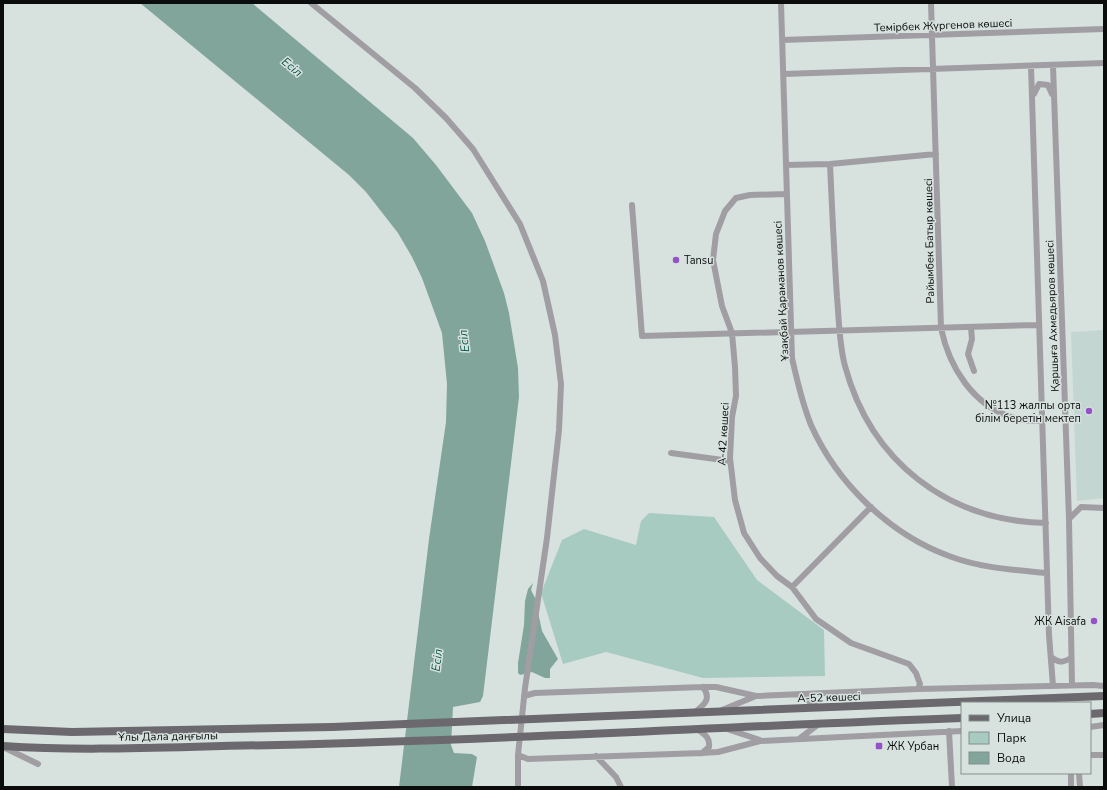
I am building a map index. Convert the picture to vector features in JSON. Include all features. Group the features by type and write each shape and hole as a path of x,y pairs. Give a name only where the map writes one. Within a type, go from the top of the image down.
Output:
{"main road":[{"name":"А-52 көшесі","path":"554,719 1104,696"},
{"path":"1091,714 1104,713"},
{"path":"697,729 961,718"},
{"name":"Ұлы Дала даңғылы","path":"3,729 72,732 332,727 554,719"},
{"name":"Ұлы Дала даңғылы","path":"3,747 169,748 333,744 697,729"}],"street":[{"path":"311,3 415,88 446,118 473,149 520,224 543,281 555,335 561,384 559,430 547,538 524,696 518,755 518,787"},
{"name":"Ұзақбай Қараманов көшесі","path":"781,3 792,358 799,389 811,425 830,459 856,492 871,507 912,538 948,556 978,565 1005,570 1047,573"},
{"name":"Райымбек Батыр көшесі","path":"931,3 941,328 945,347 960,378 984,402 1000,412 1014,418 1042,421"},
{"name":"Темірбек Жүргенов көшесі","path":"782,40 1104,29"},
{"path":"784,74 933,68 1053,66 1104,63"},
{"name":"Қаршыға Ахмедьяров көшесі","path":"1031,66 1038,325 1047,573 1053,686"},
{"name":"Қаршыға Ахмедьяров көшесі","path":"1053,66 1069,519 1072,685"},
{"path":"1033,104 1035,89 1038,84 1048,85 1054,100"},
{"path":"786,165 830,164 936,154"},
{"path":"830,164 840,332 845,364 856,400 869,424 887,450 905,470 947,499 970,510 992,517 1022,523 1046,523"},
{"name":"А-42 көшесі","path":"787,194 750,195 736,198 725,211 716,234 713,260 722,306 732,333 736,396 732,417 730,461 734,500 744,533 760,558 777,576 792,587 816,619 851,643 909,664 916,673 920,684 918,689"},
{"path":"632,204 642,336 840,332 1038,325"},
{"path":"971,328 972,340 968,354 974,371"},
{"path":"671,453 730,461"},
{"path":"792,587 871,507"},
{"path":"1069,519 1081,507 1104,508"},
{"path":"1051,657 1058,662 1063,662 1071,658"},
{"path":"524,696 535,693 703,687 716,687 756,696 918,689 1072,685 1104,686"},
{"path":"694,713 705,704 708,698 707,692 703,687"},
{"path":"800,695 818,708"},
{"path":"717,712 756,696"},
{"path":"799,739 821,723"},
{"path":"1091,727 1104,724"},
{"path":"724,728 760,740"},
{"path":"697,729 706,735 709,741 709,747 702,754"},
{"path":"949,731 952,787"},
{"path":"518,755 528,759 702,754 718,752 760,740 961,731"},
{"path":"3,747 38,764"},
{"path":"1091,755 1104,755"},
{"path":"596,756 616,777 621,787"},
{"path":"1071,774 1071,787"},
{"path":"1079,774 1080,787"}],"shaded area":[{"name":"№113 жалпы орта білім беретін мектеп","path":"1104,330 1104,498 1077,501 1071,332"}],"green space":[{"path":"649,513 714,517 757,580 824,630 825,676 703,678 606,652 563,664 541,593 562,540 584,529 636,545 641,521"}],"water":[{"name":"Есіл","path":"140,3 252,3 413,138 436,165 472,213 485,241 504,293 509,313 518,368 519,397 483,696 480,702 453,707 451,745 454,753 472,754 477,757 472,787 399,787 429,539 446,422 447,384 442,333 422,278 398,233 366,192 349,175"},
{"path":"533,583 531,590 535,598 542,631 558,659 550,669 550,678 545,678 532,672 520,675 518,673 518,663 524,625 525,601 528,589"}],"place":[{"name":"Tansu","path":"676,260"},
{"name":"№113 жалпы орта білім беретін мектеп","path":"1089,411"},
{"name":"ЖК Aisafa","path":"1094,621"},
{"name":"ЖК Урбан","path":"879,746"}]}
